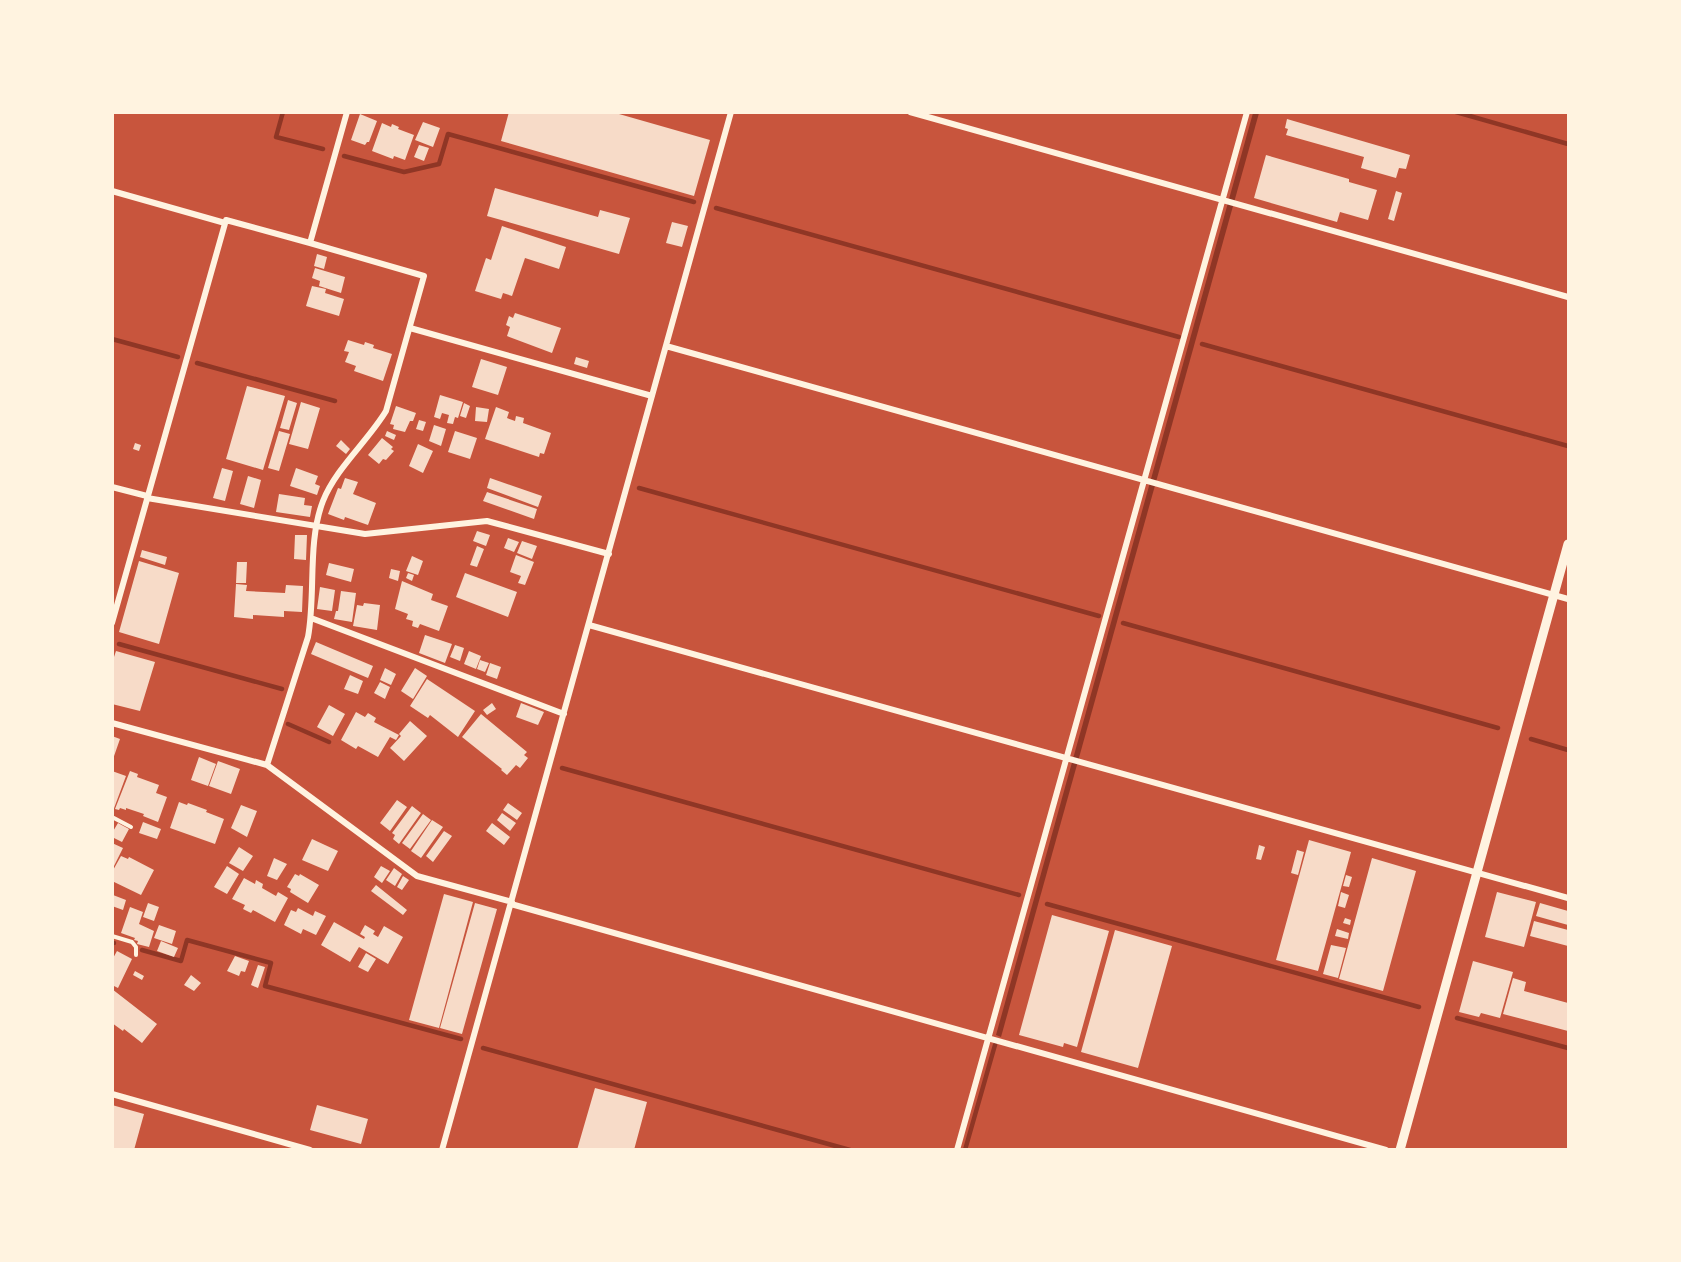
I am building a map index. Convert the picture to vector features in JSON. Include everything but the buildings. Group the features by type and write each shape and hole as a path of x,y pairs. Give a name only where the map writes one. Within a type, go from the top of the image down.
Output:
{"street":[{"path":"310,243 347,112"},
{"path":"442,1149 731,112"},
{"path":"910,112 1569,297"},
{"path":"957,1149 1150,480 1228,201 1247,112"},
{"path":"112,191 225,223"},
{"path":"112,623 226,220 424,276 386,411 331,485 323,501 315,526 311,618 294,684 267,765"},
{"path":"410,327 652,396"},
{"path":"666,346 1569,599"},
{"path":"112,487 147,497 365,534 487,521 609,554"},
{"path":"1400,1149 1569,543"},
{"path":"311,618 564,714"},
{"path":"589,625 1569,898"},
{"path":"112,723 267,765 417,876 1386,1149"},
{"path":"112,1094 310,1149"}],"lane":[{"path":"112,817 131,826"},
{"path":"112,936 132,942 136,946 136,955"}],"shaded area":[{"path":"1253,113 1259,113 1001,1037 996,1035"}],"waterway":[{"path":"283,112 276,137 323,149"},
{"path":"1456,112 1568,144"},
{"path":"344,156 404,172 439,164 448,134 694,202"},
{"path":"716,208 1179,337"},
{"path":"112,339 178,357"},
{"path":"1202,344 1568,446"},
{"path":"197,363 335,401"},
{"path":"639,488 1099,616"},
{"path":"1123,623 1498,728"},
{"path":"119,644 282,689"},
{"path":"288,724 329,742"},
{"path":"1531,739 1568,750"},
{"path":"562,768 1019,895"},
{"path":"1047,904 1419,1007"},
{"path":"142,950 181,961 187,940 271,963 265,986 461,1039"},
{"path":"1457,1018 1568,1048"},
{"path":"965,1150 995,1045"},
{"path":"483,1048 850,1150"}]}
